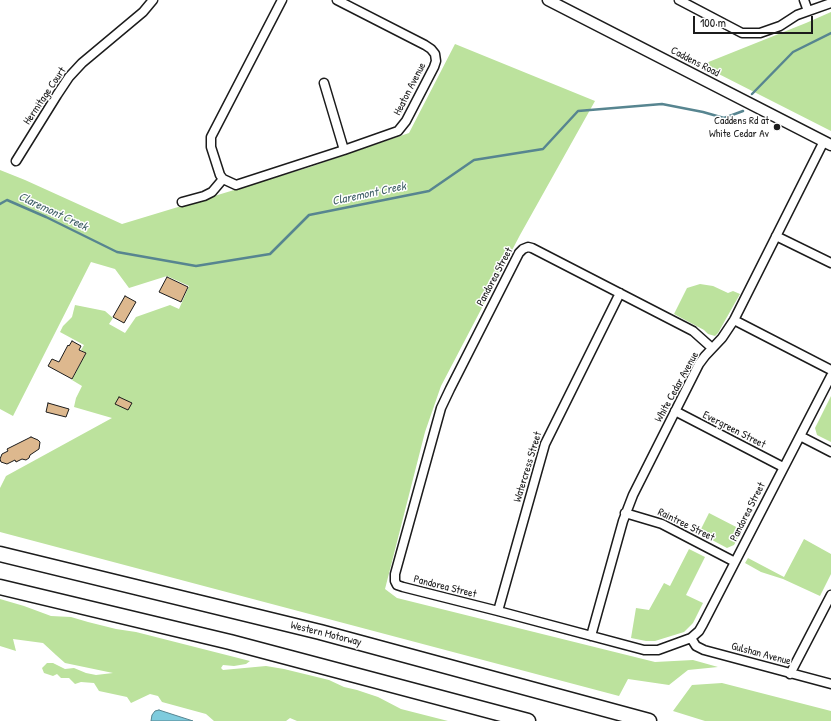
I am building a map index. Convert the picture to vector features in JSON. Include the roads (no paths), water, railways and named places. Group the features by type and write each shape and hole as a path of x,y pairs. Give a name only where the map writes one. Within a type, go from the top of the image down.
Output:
{"highway":[{"name":"Western Motorway","path":"0,554 187,598 327,634 649,721"},
{"path":"0,587 230,642 528,721"}],"street":[{"name":"Hermitage Court","path":"16,161 69,77 82,63 143,12 153,0"},
{"path":"182,202 212,192 223,179 211,146 211,137 282,0"},
{"name":"Heaton Avenue","path":"223,179 236,185 242,184 398,131 402,127 436,61 435,54 425,45 337,0"},
{"name":"Caddens Road","path":"548,0 828,143"},
{"path":"679,0 742,33 764,33 780,26 797,15 831,3"},
{"path":"804,0 808,11"},
{"path":"324,83 344,150"},
{"name":"White Cedar Avenue","path":"591,636 625,513 633,494 700,362 725,334 734,320 776,236 828,143"},
{"path":"776,236 831,263"},
{"name":"Pandorea Street","path":"712,348 693,331 532,248 528,247 523,249 512,267 441,408 398,567 395,581 397,585 648,651 658,650 691,638 701,627 831,376"},
{"name":"Watercress Street","path":"498,611 545,444 620,293"},
{"path":"734,320 831,370"},
{"name":"Evergreen Street","path":"675,411 783,467"},
{"path":"800,436 831,452"},
{"name":"Raintree Street","path":"625,513 662,524 735,562"},
{"path":"790,674 831,594"},
{"name":"Gulshan Avenue","path":"691,638 696,646 704,650 831,684"}],"water":[{"path":"159,710 193,721 151,721 152,715 155,711"}],"waterway":[{"name":"Claremont Creek","path":"752,94 793,52 831,33"},
{"name":"Claremont Creek","path":"0,204 7,200 46,217 117,252 196,266 270,254 309,215 429,191 474,160 543,149 578,111 662,104 703,112 724,118 743,111"}],"place":[{"name":"Caddens Rd at White Cedar Av","path":"777,127"}]}
